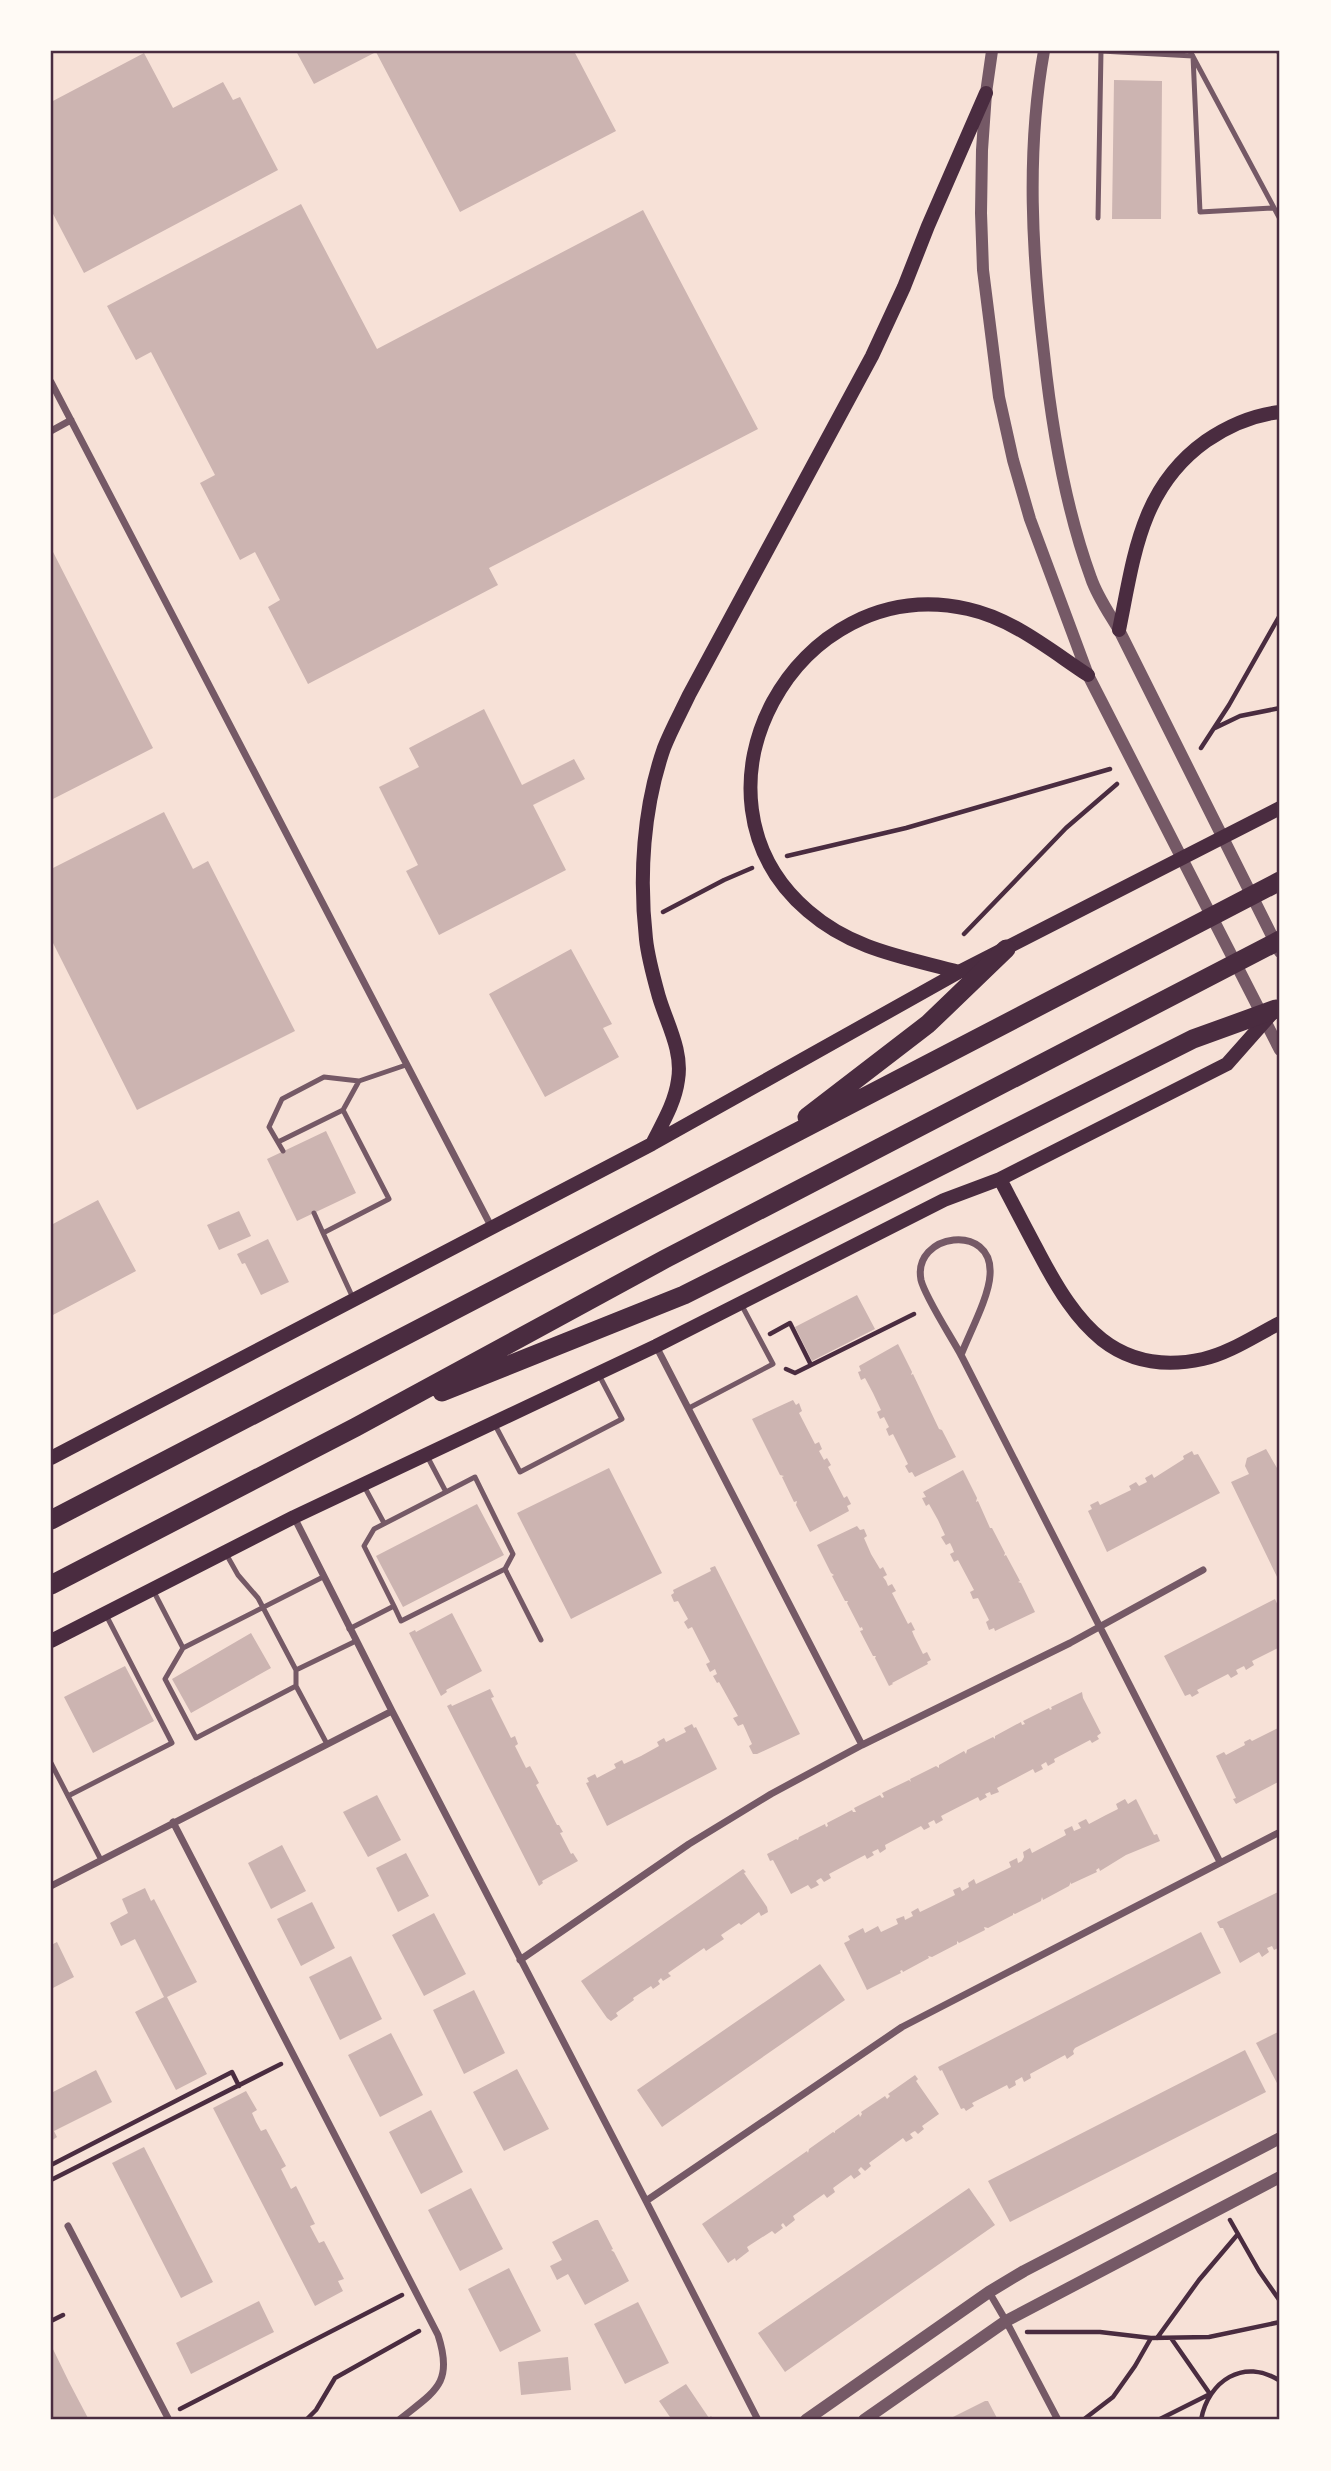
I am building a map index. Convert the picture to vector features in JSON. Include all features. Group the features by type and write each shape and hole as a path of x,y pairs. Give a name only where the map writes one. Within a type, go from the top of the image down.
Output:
{"highway":[{"path":"51,1520 1280,881"},
{"path":"51,1585 356,1427 665,1259 1280,940"},
{"path":"764,1150 928,1024 1006,949"},
{"path":"356,1427 684,1295 1193,1039 1278,1008"}],"main road":[{"path":"652,1144 669,1109 679,1079 673,1037 659,998 646,943 642,885 649,815 665,747 689,695 872,356 986,93"},
{"path":"1119,630 1140,532 1155,496 1166,478 1212,436 1250,418 1280,412"},
{"path":"959,972 880,952 842,936 796,900 770,861 759,837 752,801 752,762 762,725 778,691 798,663 827,638 864,618 902,607 937,605 988,615 1015,627 1088,676"},
{"path":"51,1458 652,1144 959,972 1280,808"},
{"path":"51,1641 363,1483 656,1346 944,1200 1000,1179 1227,1064 1278,1008"},
{"path":"1000,1179 1068,1306 1091,1333 1123,1352 1164,1362 1205,1358 1280,1323"}],"street":[{"path":"992,51 986,93 981,241 988,322 999,397 1030,519 1088,676 1280,1050"},
{"path":"1044,51 1035,124 1032,193 1035,274 1059,456 1078,538 1092,582 1119,630 1280,953"},
{"path":"51,383 492,1229"},
{"path":"51,431 71,421"},
{"path":"961,1355 990,1276 988,1257 970,1241 959,1238 950,1239 927,1254 921,1270 925,1288 1220,1862"},
{"path":"656,1346 862,1745"},
{"path":"294,1517 349,1629 758,2420"},
{"path":"520,1960 689,1844 771,1794 862,1745 1100,1627 1203,1570"},
{"path":"51,1886 392,1712"},
{"path":"173,1822 414,2289 445,2356 444,2374 436,2389 399,2420"},
{"path":"646,2201 902,2027 1280,1832"},
{"path":"806,2420 989,2292 1024,2271 1280,2138"},
{"path":"864,2420 1009,2326 1280,2177"},
{"path":"68,2226 167,2417"},
{"path":"989,2292 1058,2420"}],"lane":[{"path":"1098,218 1101,51 1191,53"},
{"path":"1191,53 1280,219"},
{"path":"1191,53 1200,212 1274,208"},
{"path":"283,1151 269,1127 282,1100 324,1077 359,1082 406,1065"},
{"path":"278,1142 344,1110 359,1082"},
{"path":"323,1233 389,1199 344,1110"},
{"path":"314,1213 354,1301"},
{"path":"689,1408 773,1364 741,1304"},
{"path":"494,1422 520,1472 622,1419 599,1373"},
{"path":"426,1453 446,1492"},
{"path":"475,1477 513,1554 505,1569 401,1621 364,1546 374,1529 384,1523 475,1477"},
{"path":"363,1483 384,1523"},
{"path":"225,1552 237,1575 263,1607 296,1670 296,1686 327,1744"},
{"path":"505,1569 541,1640"},
{"path":"296,1686 196,1738 164,1679 183,1648 323,1577"},
{"path":"152,1588 183,1648"},
{"path":"349,1629 394,1606"},
{"path":"68,1796 172,1743 105,1613"},
{"path":"296,1670 356,1641"},
{"path":"51,1763 101,1860"}],"path":[{"path":"1201,748 1230,705 1280,615"},
{"path":"1213,729 1240,716 1280,708"},
{"path":"661,919 662,912 724,880 770,861 906,828 1110,769"},
{"path":"964,934 1066,828 1117,784"},
{"path":"795,1373 914,1314"},
{"path":"760,1339 790,1323 811,1365"},
{"path":"51,2180 295,2057"},
{"path":"51,2165 232,2072 239,2085"},
{"path":"1223,2207 1259,2271 1280,2301"},
{"path":"1083,2420 1113,2398 1154,2338 1238,2234"},
{"path":"167,2417 414,2289"},
{"path":"51,2321 63,2315"},
{"path":"1009,2326 1171,2338 1209,2337 1280,2322"},
{"path":"306,2420 316,2410 335,2378 432,2325"},
{"path":"1171,2338 1210,2394"},
{"path":"1201,2420 1210,2394 1225,2379 1256,2371 1272,2375 1280,2381"},
{"path":"1158,2420 1210,2394"}],"building":[{"path":"296,51 574,51 616,131 460,212 376,52 314,84"},
{"path":"144,53 173,108 223,82 233,100 240,97 278,170 84,273 51,210 51,102"},
{"path":"1114,80 1162,81 1161,219 1112,219"},
{"path":"301,204 377,349 643,210 758,429 489,568 498,585 308,684 268,607 280,600 255,552 240,560 200,483 215,475 151,352 136,360 107,306"},
{"path":"51,548 153,748 51,800"},
{"path":"484,709 522,785 574,759 585,779 533,805 566,870 439,935 406,871 418,865 379,787 419,767 409,748"},
{"path":"164,812 193,869 208,861 295,1031 137,1110 51,939 51,869"},
{"path":"571,949 612,1024 603,1028 619,1057 545,1097 489,994"},
{"path":"326,1131 356,1193 297,1221 267,1159"},
{"path":"98,1200 136,1271 51,1316 51,1225"},
{"path":"239,1211 251,1236 219,1250 207,1225"},
{"path":"268,1239 289,1282 261,1295 245,1263 242,1264 237,1254"},
{"path":"857,1295 875,1329 812,1361 795,1327"},
{"path":"898,1344 911,1375 913,1374 939,1429 956,1457 915,1477 905,1466 908,1464 893,1434 889,1436 886,1429 889,1427 884,1417 880,1419 877,1412 881,1410 873,1393 865,1378 861,1380 858,1372 861,1371 859,1366"},
{"path":"793,1400 796,1405 799,1403 802,1411 799,1413 815,1444 819,1442 822,1449 819,1451 831,1465 828,1467 844,1498 847,1496 851,1504 847,1506 849,1511 810,1532 796,1505 797,1501 794,1502 782,1477 784,1476 780,1475 752,1419"},
{"path":"1266,1449 1277,1468 1280,1468 1280,1583 1231,1482 1249,1474 1245,1466 1247,1458"},
{"path":"1192,1451 1194,1455 1198,1454 1220,1493 1107,1552 1088,1511 1092,1509 1090,1505 1098,1501 1100,1505 1131,1490 1129,1486 1136,1482 1139,1486 1147,1482 1145,1478 1152,1474 1154,1478"},
{"path":"609,1468 662,1573 571,1619 517,1513"},
{"path":"963,1470 977,1498 976,1502 978,1501 1035,1612 995,1631 994,1628 989,1630 986,1622 989,1620 978,1598 973,1599 970,1592 974,1590 958,1560 954,1562 950,1554 954,1552 950,1543 946,1545 941,1537 945,1535 938,1520 929,1504 926,1506 922,1498 926,1497 923,1492"},
{"path":"477,1504 504,1555 403,1607 376,1556"},
{"path":"857,1526 860,1530 864,1529 867,1536 864,1538 871,1554 880,1569 883,1567 887,1575 883,1577 888,1586 892,1584 896,1591 892,1593 908,1624 911,1622 915,1630 912,1631 923,1654 927,1652 931,1660 889,1686 876,1656 873,1656 860,1631 863,1630 862,1627 860,1628 848,1601 845,1601 817,1545"},
{"path":"715,1566 800,1734 757,1754 753,1754 749,1746 752,1744 743,1724 738,1726 733,1718 738,1716 713,1676 717,1674 715,1669 710,1672 706,1664 710,1662 692,1627 688,1629 684,1622 688,1619 678,1601 674,1602 671,1595 673,1590 711,1571 710,1568"},
{"path":"1275,1599 1280,1610 1280,1647 1252,1661 1254,1665 1246,1670 1244,1666 1236,1670 1238,1674 1231,1678 1228,1674 1197,1690 1199,1693 1192,1697 1190,1694 1185,1696 1164,1656"},
{"path":"452,1613 482,1671 446,1690 441,1696 409,1633"},
{"path":"251,1633 271,1668 191,1713 172,1679"},
{"path":"125,1666 154,1721 93,1753 64,1697"},
{"path":"490,1689 494,1697 491,1698 511,1738 515,1736 518,1744 515,1746 526,1768 530,1766 539,1783 536,1785 563,1832 560,1833 571,1854 573,1853 578,1861 542,1881 539,1886 447,1706"},
{"path":"1082,1692 1101,1733 1097,1736 1099,1739 1092,1743 1090,1740 1054,1759 1055,1762 1048,1766 1046,1762 1041,1765 1043,1769 1035,1773 1033,1769 997,1788 999,1792 985,1794 987,1797 980,1801 978,1797 941,1816 943,1820 936,1824 934,1820 928,1823 930,1827 924,1830 921,1826 885,1845 886,1849 880,1853 878,1849 867,1859 865,1855 829,1874 831,1878 824,1882 819,1879 816,1881 819,1885 811,1889 808,1885 791,1894 773,1860 770,1861 767,1854 825,1824 828,1826 827,1823 852,1810 856,1812 854,1808 880,1795 884,1797 882,1793 909,1780 911,1782 910,1779 936,1766 939,1768 939,1765 964,1751 966,1754 967,1750 993,1737 995,1739 995,1736 1021,1722 1022,1725 1025,1724 1023,1721"},
{"path":"692,1724 717,1769 607,1826 586,1783 589,1782 587,1778 595,1774 597,1778 616,1768 614,1764 622,1760 624,1764 641,1756 659,1746 657,1742 664,1738 666,1742 686,1732 684,1728"},
{"path":"1280,1727 1280,1781 1236,1804 1233,1799 1236,1798 1216,1756 1224,1752 1226,1755 1245,1745 1244,1742 1250,1739 1252,1741"},
{"path":"377,1795 401,1840 368,1857 343,1812"},
{"path":"1125,1799 1128,1804 1136,1799 1154,1835 1157,1834 1160,1841 1126,1855 1100,1871 1099,1868 1097,1872 1071,1882 1069,1886 1043,1900 1042,1897 1041,1901 988,1928 984,1927 985,1930 959,1943 957,1941 957,1944 932,1957 928,1956 929,1958 867,1990 844,1943 850,1940 848,1936 863,1928 865,1933 878,1926 881,1932 898,1924 896,1919 904,1916 905,1920 913,1916 911,1912 918,1908 920,1912 955,1895 953,1890 960,1887 962,1891 969,1887 968,1883 974,1879 976,1884 1011,1867 1009,1862 1017,1858 1018,1863 1022,1861 1023,1852 1030,1848 1032,1853 1066,1835 1064,1830 1072,1826 1074,1831 1081,1828 1078,1823 1086,1819 1089,1824 1118,1809 1116,1804"},
{"path":"282,1845 306,1891 271,1909 248,1863"},
{"path":"406,1853 429,1896 398,1912 376,1868"},
{"path":"743,1869 768,1912 761,1916 759,1912 741,1925 739,1923 721,1935 724,1939 706,1951 704,1948 668,1973 671,1976 663,1981 661,1978 658,1981 660,1984 653,1989 651,1986 633,1998 634,2000 616,2013 618,2016 611,2021 607,2018 581,1981"},
{"path":"145,1888 151,1901 154,1899 197,1982 167,1997 207,2074 176,2090 135,2012 164,1997 135,1939 121,1946 110,1923 128,1913 122,1899"},
{"path":"1280,1891 1280,1947 1274,1950 1272,1946 1267,1948 1269,1952 1262,1957 1259,1952 1240,1963 1223,1928 1220,1928 1217,1922"},
{"path":"312,1902 335,1948 301,1966 277,1919"},
{"path":"434,1913 466,1974 424,1996 392,1935"},
{"path":"1201,1932 1221,1973 1075,2048 1074,2054 1067,2059 1065,2055 1030,2074 1031,2078 1024,2082 1022,2077 1009,2089 1007,2085 972,2103 974,2106 966,2111 961,2109 938,2067"},
{"path":"57,1942 74,1977 51,1989 51,1945"},
{"path":"351,1956 382,2019 340,2040 309,1977"},
{"path":"820,1964 845,2000 662,2127 637,2090"},
{"path":"474,1990 505,2053 464,2074 433,2010"},
{"path":"1280,2031 1280,2084 1278,2085 1256,2043"},
{"path":"391,2033 423,2095 380,2117 348,2055"},
{"path":"1245,2050 1266,2092 1010,2222 988,2181"},
{"path":"517,2069 549,2129 504,2151 473,2092"},
{"path":"96,2070 112,2102 54,2131 57,2137 51,2141 51,2093"},
{"path":"915,2075 918,2079 916,2081 939,2114 922,2126 924,2129 918,2134 915,2131 910,2134 913,2138 906,2142 903,2138 869,2163 871,2166 865,2171 861,2167 858,2170 861,2174 854,2179 851,2175 833,2188 835,2192 827,2198 824,2194 793,2216 795,2220 786,2227 783,2223 783,2228 775,2234 772,2231 747,2247 749,2251 736,2261 735,2258 728,2263 702,2224 807,2151 808,2153 809,2149 859,2114 860,2117 861,2112 885,2096 887,2099 890,2096 888,2094"},
{"path":"246,2091 257,2110 252,2113 256,2122 261,2131 266,2129 286,2166 281,2169 291,2189 296,2186 315,2224 310,2226 319,2243 324,2241 344,2279 338,2281 343,2291 315,2306 213,2108"},
{"path":"431,2110 463,2172 421,2194 389,2132"},
{"path":"144,2147 213,2282 181,2298 112,2163"},
{"path":"471,2188 503,2249 460,2271 428,2210"},
{"path":"969,2188 995,2225 785,2372 758,2333"},
{"path":"598,2220 629,2281 585,2305 568,2274 557,2280 550,2266 562,2260 552,2242"},
{"path":"509,2268 541,2331 500,2352 468,2289"},
{"path":"259,2301 274,2332 191,2374 176,2343"},
{"path":"638,2302 669,2363 625,2384 594,2324"},
{"path":"51,2345 69,2382 89,2420 51,2420"},
{"path":"568,2357 571,2390 521,2395 518,2362"},
{"path":"686,2384 709,2418 711,2416 714,2420 672,2420 659,2401"},
{"path":"988,2401 998,2420 947,2420"}]}
